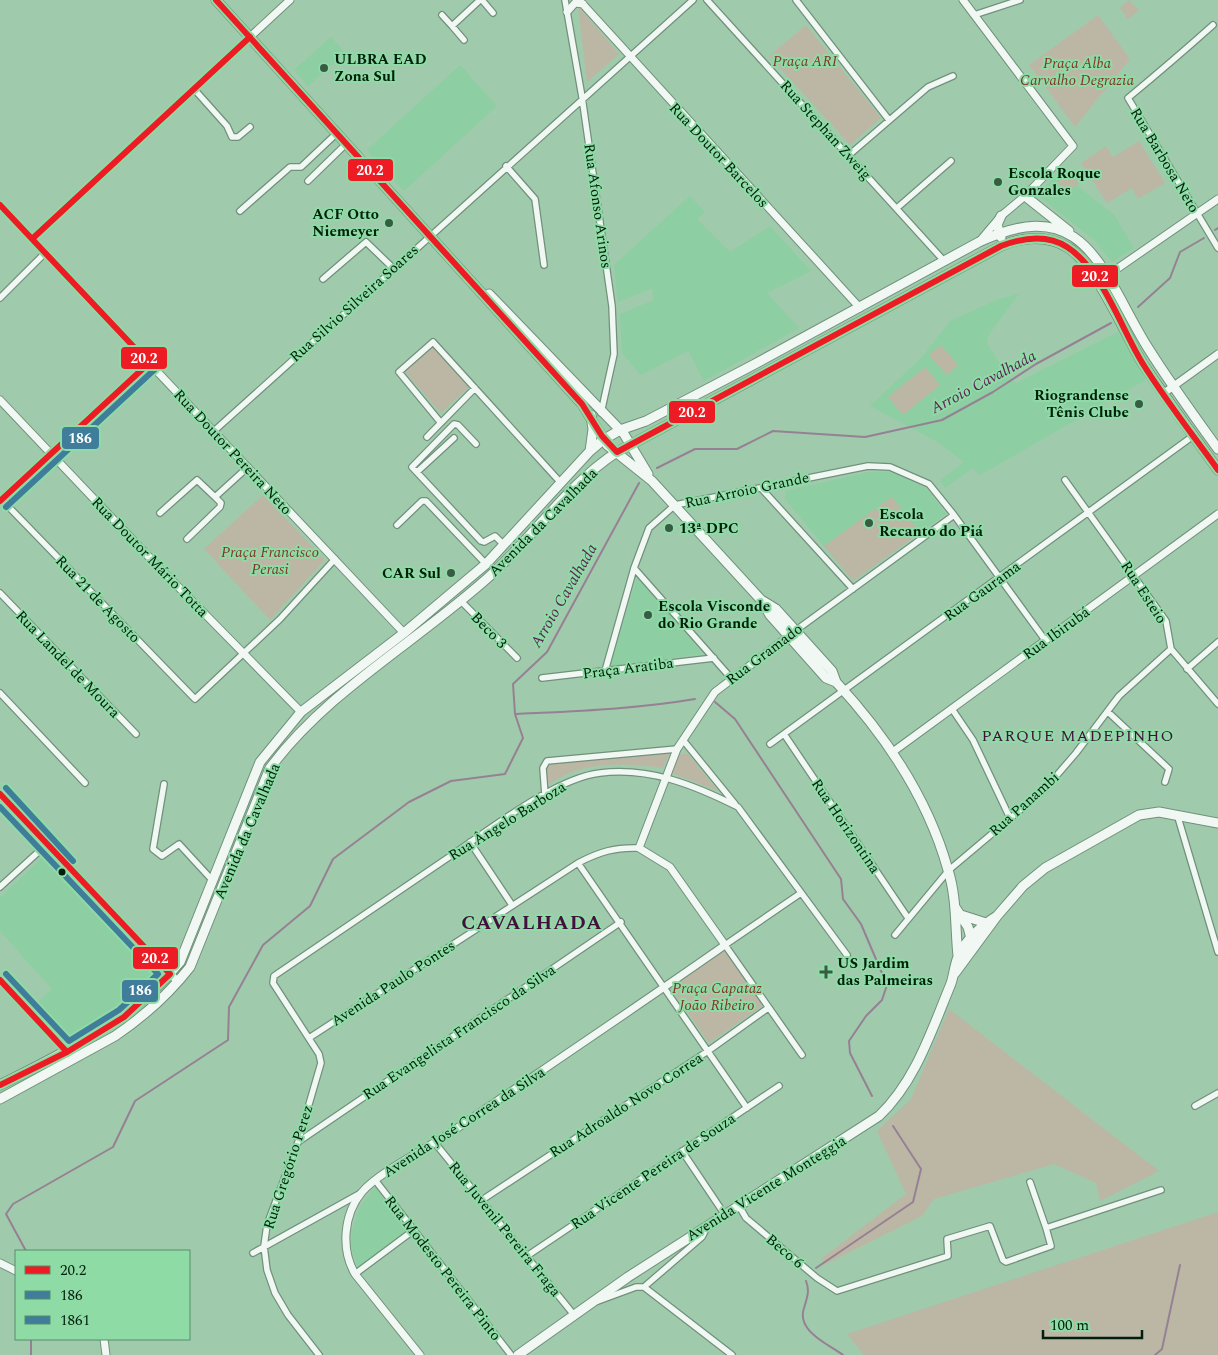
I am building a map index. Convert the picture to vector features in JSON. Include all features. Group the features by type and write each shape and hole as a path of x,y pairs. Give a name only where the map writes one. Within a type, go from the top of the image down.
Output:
{"main road":[{"path":"216,0 394,195 398,203 620,430 652,480"},
{"path":"1025,196 1078,239"},
{"path":"1000,216 999,232 1005,244"},
{"name":"Avenida da Cavalhada","path":"0,1085 67,1052 124,1017 170,974 180,962 260,762 301,712 404,633 486,564 590,451 603,440 620,430 646,421 860,308 979,242 999,232 1015,227 1040,225 1050,226 1078,239 1092,252 1108,275 1148,348 1218,449"},
{"path":"430,234 591,415 603,440 652,480 762,601 770,614 792,634 826,678 836,682 844,690 894,751 925,810 948,870 955,907 955,927 961,959"},
{"name":"Avenida da Cavalhada","path":"0,1099 34,1082 132,1025 178,982 190,967 270,768 318,714 462,601 494,572 584,478 617,452 1005,244 1024,239 1046,240 1062,245 1075,253 1089,269 1125,333 1193,436 1218,470"},
{"path":"1075,253 1098,274 1108,275"},
{"path":"840,332 859,315 860,308"},
{"path":"590,451 593,429 591,415"},
{"path":"283,752 299,728 302,719 301,712"},
{"name":"Avenida Vicente Monteggia","path":"518,1355 708,1225 878,1116 896,1100 911,1076 961,959 1023,886 1045,868 1139,815 1159,812 1218,823"},
{"path":"955,907 972,938 972,943 961,959"},
{"path":"961,915 989,924"},
{"path":"955,927 963,938 972,938 989,924"},
{"path":"34,1082 65,1058 67,1052"}],"street":[{"path":"32,239 290,0"},
{"path":"452,26 481,0 493,13"},
{"name":"Rua Afonso Arinos","path":"565,0 582,97 612,306 614,354 601,412"},
{"name":"Rua Silvio Silveira Soares","path":"214,431 430,234 692,0"},
{"name":"Rua Stephan Zweig","path":"707,0 944,262"},
{"path":"796,0 890,120"},
{"path":"963,0 1073,146 1025,196 1000,216 979,242"},
{"path":"974,15 1020,0"},
{"path":"566,12 575,3 581,2"},
{"name":"Rua Doutor Barcelos","path":"581,2 629,57 860,308"},
{"path":"442,15 464,40"},
{"name":"Rua Barbosa Neto","path":"1213,25 1198,40 1173,58 1128,98 1218,248"},
{"path":"849,155 928,86 952,76"},
{"path":"194,89 227,126 232,137 238,137 250,127"},
{"path":"240,211 290,167 301,167 337,133"},
{"path":"308,181 347,143"},
{"path":"897,208 951,160"},
{"path":"506,166 535,199 544,265"},
{"path":"1108,275 1218,199"},
{"name":"Rua Doutor Pereira Neto","path":"0,205 404,633"},
{"path":"323,279 366,242 393,268"},
{"path":"0,298 45,253"},
{"path":"441,423 399,372 432,342 561,483"},
{"path":"1164,393 1218,354"},
{"path":"1,500 149,363"},
{"path":"427,436 475,388"},
{"name":"Rua Doutor Mário Totta","path":"0,400 301,712"},
{"path":"476,444 454,424 412,467 481,541 484,542 495,536 504,545"},
{"name":"Rua Gaurama","path":"770,744 1193,436"},
{"path":"416,472 454,438"},
{"name":"Rua Arroio Grande","path":"605,671 634,568 649,528 675,505 868,466 890,467 929,484 954,515 1045,640"},
{"path":"216,496 248,467"},
{"path":"160,513 197,480 216,496 221,505 187,539"},
{"name":"Rua Esteio","path":"1065,480 1090,512 1166,621 1171,649 1218,704"},
{"path":"760,488 853,589"},
{"name":"Rua 21 de Agosto","path":"1,500 195,699 244,654"},
{"path":"397,525 422,501 426,500 486,564"},
{"name":"Rua Ibirubá","path":"894,751 1218,514"},
{"name":"Rua Gramado","path":"639,848 677,749 715,692 731,678 954,515"},
{"path":"244,654 280,619 335,559"},
{"path":"634,568 731,678"},
{"name":"Rua Landel de Moura","path":"0,593 136,734"},
{"name":"Beco 3","path":"462,601 517,658"},
{"path":"1187,669 1218,642"},
{"name":"Rua Panambi","path":"895,935 948,870 1045,789 1119,696 1171,649"},
{"name":"Praça Aratiba","path":"542,678 714,658"},
{"path":"0,693 85,783"},
{"path":"952,709 973,740 1010,818"},
{"path":"1108,712 1169,769 1165,782"},
{"name":"Rua Horizontina","path":"784,734 908,918"},
{"path":"683,740 738,807"},
{"path":"545,795 543,768 547,761 677,749"},
{"name":"Rua Ângelo Barboza","path":"272,979 470,842 545,795 581,777 624,771 665,777 710,793 738,807 847,955"},
{"path":"164,784 153,849 158,855 162,856 179,844 213,881"},
{"path":"0,794 46,845 178,982"},
{"path":"1177,814 1218,952"},
{"path":"470,842 512,905"},
{"path":"0,888 46,845"},
{"name":"Avenida Paulo Pontes","path":"309,1038 578,863 598,852 619,848 639,848"},
{"path":"639,848 670,867 802,1055"},
{"path":"578,863 747,1108"},
{"path":"725,945 801,893"},
{"name":"Rua Evangelista Francisco da Silva","path":"298,1142 620,922"},
{"name":"Avenida José Correa da Silva","path":"420,1355 355,1274 348,1262 346,1249 347,1229 351,1210 362,1193 375,1180 435,1143 725,945"},
{"name":"Rua Gregório Perez","path":"272,979 319,1054 321,1063 298,1142 268,1225 264,1246 267,1270 275,1293 288,1315 319,1355"},
{"path":"0,980 67,1052"},
{"name":"Rua Adroaldo Novo Correa","path":"482,1200 708,1051 768,1008"},
{"name":"Rua Vicente Pereira de Souza","path":"526,1256 779,1086"},
{"path":"1195,1106 1218,1093"},
{"name":"Rua Juvenil Pereira Fraga","path":"435,1143 574,1315"},
{"path":"682,1151 725,1215"},
{"name":"Rua Modesto Pereira Pinto","path":"375,1180 511,1355"},
{"path":"1030,1182 1046,1228 1161,1190"},
{"path":"253,1253 362,1193"},
{"name":"Beco 6","path":"739,1206 746,1218 817,1278 837,1291 948,1256 947,1239 990,1226 992,1227 1003,1260 1006,1262 1050,1247 1046,1228"},
{"path":"644,1287 702,1237 708,1225"},
{"path":"355,1274 414,1230"},
{"path":"0,1263 15,1270"},
{"path":"593,1302 636,1287 644,1287 732,1355"},
{"path":"104,1340 106,1355"}],"shaded area":[{"path":"331,37 345,53 308,86 294,70"},
{"path":"460,65 497,106 404,191 367,150"},
{"path":"1059,171 1115,216 1134,248 1112,262 1095,241 1038,195"},
{"path":"690,196 705,212 697,219 730,252 770,226 811,271 767,293 799,328 704,381 688,351 641,375 622,353 620,314 654,300 652,288 618,302 614,265"},
{"path":"1019,294 987,337 988,345 1008,376 1016,383 1118,332 1147,379 982,474 979,475 973,468 945,488 940,480 964,462 934,440 870,406 922,357 950,321 999,299"},
{"name":"Escola Recanto do Piá","path":"869,472 891,472 926,488 946,514 853,581 785,499 786,491"},
{"name":"Escola Visconde do Rio Grande","path":"637,577 703,654 610,666"},
{"path":"45,855 159,973 118,1010 66,1042 33,1007 52,989 0,931 0,898"},
{"path":"375,1187 408,1231 358,1268 351,1247 352,1231 360,1206"}],"green space":[{"path":"1129,0 1139,11 1128,19 1120,8"},
{"path":"578,6 619,54 587,82"},
{"name":"Praça Alba Carvalho Degrazia","path":"1098,15 1130,59 1075,127 1029,65"},
{"name":"Praça ARI","path":"806,25 881,118 850,145 769,56"},
{"path":"1139,141 1165,183 1138,199 1132,188 1107,203 1081,163 1106,146 1113,157"},
{"path":"1076,171 1082,182 1063,193 1057,182"},
{"path":"941,345 958,365 947,375 929,355"},
{"path":"433,347 469,387 441,413 405,372"},
{"path":"925,367 940,385 903,415 888,397"},
{"name":"Praça Francisco Perasi","path":"263,495 325,560 270,620 204,549"},
{"path":"892,497 920,533 853,581 824,546"},
{"path":"670,753 663,768 632,765 589,767 561,777 547,785 545,771 549,764"},
{"path":"680,754 688,754 718,791 672,773"},
{"name":"Praça Capataz João Ribeiro","path":"725,949 764,1005 709,1043 670,987"},
{"path":"949,1009 1159,1171 1100,1201 1096,1183 1054,1164 934,1199 922,1216 824,1265 822,1258 906,1194 877,1131 911,1099"},
{"path":"1218,1212 1218,1355 864,1355 847,1334"}],"waterway":[{"name":"Arroio Cavalhada","path":"1138,307 1170,278 1180,252 1204,238"},
{"name":"Arroio Cavalhada","path":"657,468 695,449 737,449 773,431 865,437 942,420 993,392 1036,364 1111,323"},
{"name":"Arroio Cavalhada","path":"25,1250 6,1214 13,1204 113,1147 135,1101 228,1040 229,1007 263,945 310,906 333,859 409,802 451,781 505,774 523,738 515,714 513,684 547,652 639,483"},
{"path":"516,714 583,711 695,699"},
{"path":"715,702 735,719 841,879 843,899 861,924 887,985 882,1000 866,1016 849,1041 850,1053 872,1096"},
{"path":"816,1268 913,1202 921,1169 893,1126"},
{"path":"1155,1355 1162,1349 1180,1265"},
{"path":"806,1281 808,1291 803,1316 805,1324 815,1336 843,1355"},
{"name":"Arroio Cavalhada","path":"31,1340 31,1355"}],"transit line":[{"name":"20.2","path":"216,0 582,404 602,436 617,452 1001,246 1026,239 1043,239 1051,240 1067,247 1080,257 1091,270 1110,301 1143,364 1170,405 1218,470"},
{"name":"20.2","path":"32,239 250,37"},
{"name":"20.2","path":"0,205 149,363 0,501"},
{"name":"186","path":"6,507 155,369"},
{"name":"1861","path":"6,788 73,861"},
{"name":"20.2","path":"0,794 170,974 124,1017 67,1052 0,1085"},
{"name":"186","path":"0,807 158,974 119,1010 69,1041 6,974"},
{"name":"20.2","path":"0,980 67,1052"}],"place":[{"name":"ULBRA EAD Zona Sul","path":"324,68"},
{"name":"Escola Roque Gonzales","path":"998,182"},
{"name":"ACF Otto Niemeyer","path":"389,223"},
{"name":"Riograndense Tênis Clube","path":"1139,404"},
{"name":"Escola Recanto do Piá","path":"869,523"},
{"name":"13ª DPC","path":"669,528"},
{"name":"CAR Sul","path":"451,573"},
{"name":"Escola Visconde do Rio Grande","path":"648,615"},
{"name":"US Jardim das Palmeiras","path":"826,972"}],"district":[{"name":"PARQUE MADEPINHO","path":"1078,735"},
{"name":"CAVALHADA","path":"532,922"}]}
